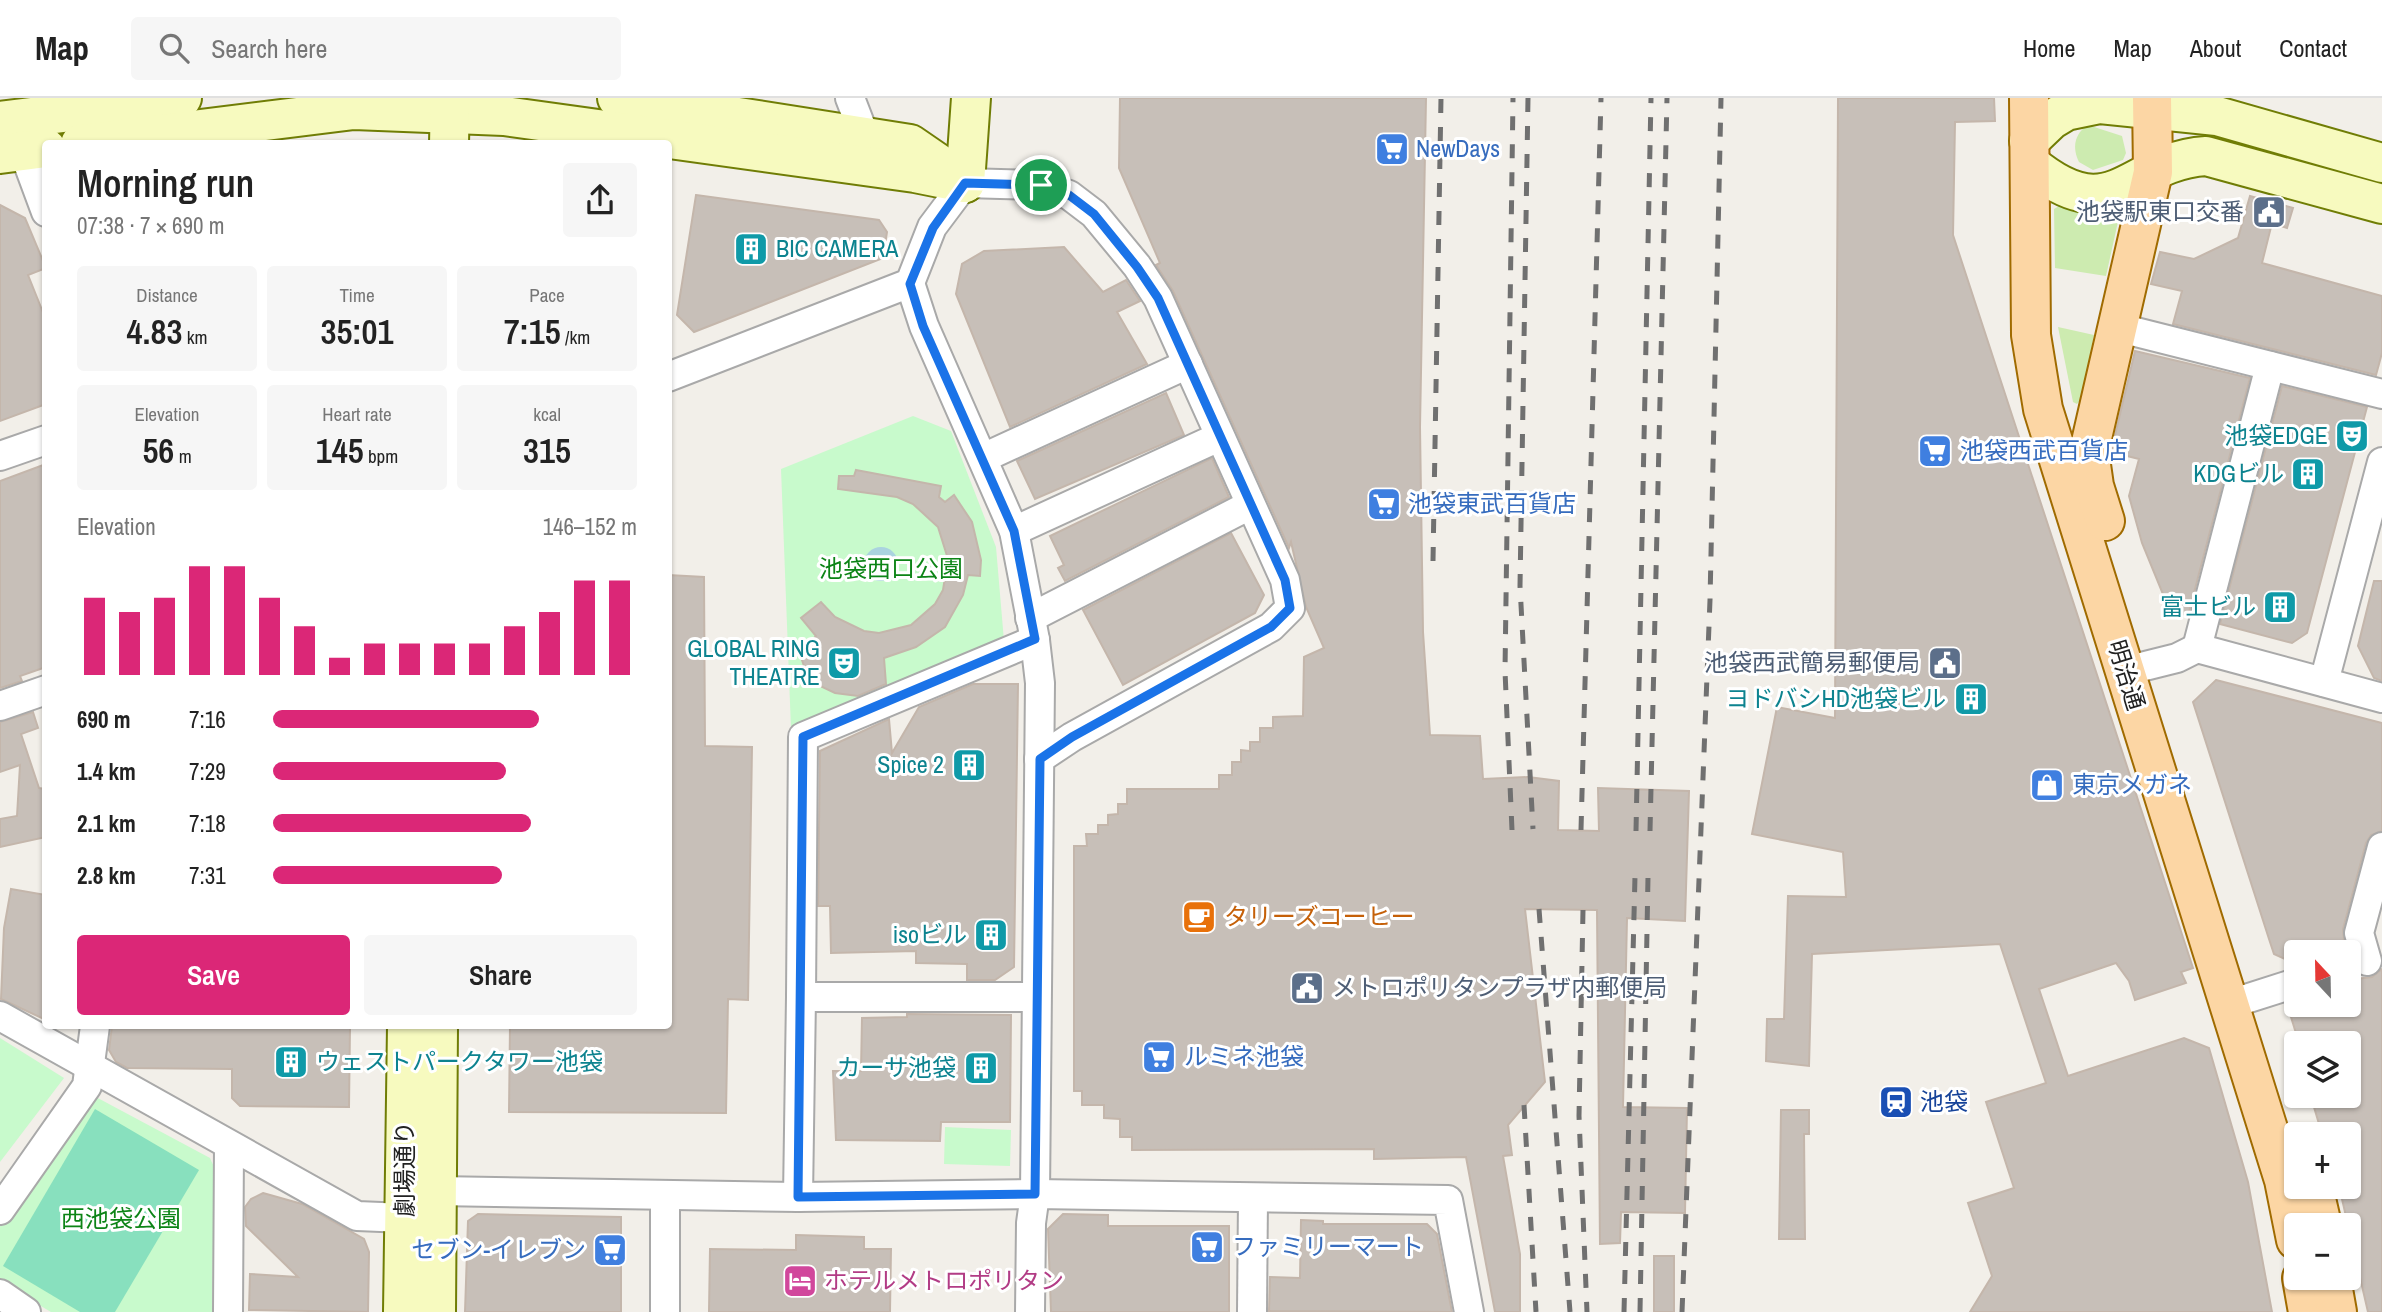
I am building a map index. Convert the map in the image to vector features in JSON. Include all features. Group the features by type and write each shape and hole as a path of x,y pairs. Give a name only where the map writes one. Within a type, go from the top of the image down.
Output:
{"main road":[{"name":"明治通","path":"2029,98 2031,335 2036,373 2053,442 2138,668 2242,1001 2291,1213"},
{"path":"2152,103 2153,172"},
{"name":"明治通","path":"2138,668 2090,469 2091,433 2153,172"},
{"name":"明治通","path":"2242,1001 2292,1122"},
{"path":"2304,1290 2308,1312"},
{"path":"2333,1290 2337,1312"}],"street":[{"path":"42,203 12,137 132,102 181,98"},
{"path":"617,98 919,147 965,183"},
{"path":"850,98 865,137"},
{"path":"971,98 965,183 933,228 910,284 923,326 1014,531 1040,683 1035,1194 1031,1223 1030,1312"},
{"path":"2382,163 2217,116 2152,103 2066,105 2051,120 2029,153 2059,185 2084,194 2108,193 2185,157 2206,156 2382,204"},
{"path":"112,140 354,110 433,118 517,118 669,140"},
{"path":"672,140 965,183 1041,185 1082,202 1147,281 1188,364 1290,594 1290,608 1282,618 1040,759"},
{"path":"672,375 910,284"},
{"path":"2116,327 2382,394"},
{"path":"983,457 1188,364"},
{"path":"2197,648 2270,366"},
{"path":"1014,531 1219,437"},
{"path":"0,456 42,441"},
{"path":"2324,682 2382,462"},
{"path":"798,1197 803,737 1032,629 1250,505"},
{"path":"2138,668 2197,648 2382,698"},
{"path":"0,706 42,691"},
{"path":"2366,961 2359,933 2382,848"},
{"path":"2242,1001 2284,988"},
{"path":"802,998 1036,997"},
{"path":"0,1016 229,1147 357,1216 405,1218 437,1191 798,1197 1035,1194 1448,1200 1469,1312"},
{"path":"0,1210 88,1086 95,1029"},
{"name":"劇場通り","path":"403,1312 407,1029"},
{"name":"劇場通り","path":"436,1312 438,1029"},
{"path":"228,1312 229,1147"},
{"path":"665,1195 665,1312"},
{"path":"1252,1312 1253,1198"},
{"path":"0,1294 26,1312"}],"green space":[{"path":"2088,125 2122,136 2126,153 2123,160 2093,170 2079,162 2075,152 2076,142"},
{"path":"2059,206 2099,213 2121,208 2106,276 2055,268 2054,209"},
{"path":"2058,327 2094,335 2082,398 2077,404 2073,402"},
{"name":"池袋西口公園","path":"913,416 951,431 996,547 1004,641 791,729 781,469"},
{"path":"0,1038 64,1078 0,1162"},
{"name":"西池袋公園","path":"94,1096 210,1158 214,1167 212,1312 51,1312 0,1282 0,1225"},
{"name":"西池袋公園","path":"95,1109 199,1170 115,1312 80,1312 3,1266"},
{"path":"945,1127 1011,1130 1010,1166 944,1164"}],"water":[{"path":"881,547 893,552 898,564 893,576 881,581 869,576 864,564 869,552"}],"building":[{"path":"1120,98 1426,98 1420,427 1423,632 1430,735 1480,736 1483,779 1528,777 1559,781 1558,830 1599,831 1598,788 1689,791 1685,921 1627,918 1623,1107 1687,1108 1685,1213 1621,1212 1620,1243 1600,1244 1597,910 1525,909 1545,1082 1508,1125 1512,1155 1503,1156 1520,1254 1520,1312 1495,1312 1466,1157 1374,1159 1374,1149 1132,1150 1132,1137 1120,1137 1120,1119 1104,1118 1104,1105 1082,1105 1082,1091 1074,1091 1074,846 1087,846 1086,834 1098,834 1098,825 1108,825 1108,815 1118,814 1118,804 1127,804 1127,789 1219,789 1219,775 1232,775 1232,762 1241,762 1241,750 1250,751 1250,742 1260,742 1260,728 1273,728 1273,717 1303,716 1304,657 1324,648 1306,607 1291,542 1289,548 1173,291 1156,265 1160,263 1119,168"},
{"name":"ヨドバシHD池袋ビル","path":"1838,98 1994,98 1995,121 1955,122 1953,235 2193,968 2181,972 2186,983 2135,1000 2129,981 2116,963 2039,989 2068,1076 2184,1038 2209,1048 2248,1182 2272,1312 1970,1312 1992,1276 1968,1203 2014,1188 1986,1102 2046,1083 2000,944 1812,954 1809,1066 1766,1061 1767,1019 1784,1019 1788,896 1846,897 1843,852 1752,834 1777,707 1835,718"},
{"name":"BIC CAMERA","path":"696,195 879,220 887,232 883,258 694,332 677,315"},
{"path":"2250,196 2293,208 2287,228 2272,223 2262,263 2382,296 2382,353 2376,375 2173,324 2182,291 2151,284 2160,252 2194,259 2238,238"},
{"path":"0,205 25,218 42,258 42,270 28,275 42,310 42,405 0,421"},
{"path":"1064,247 1103,292 1126,280 1140,301 1117,312 1147,364 1010,427 956,294 962,264 984,251"},
{"path":"2135,351 2250,378 2188,616 2169,609 2142,543 2129,496 2139,459 2111,452"},
{"path":"2282,386 2367,407 2307,633 2292,643 2220,624"},
{"path":"1166,393 1184,435 1035,499 1017,461"},
{"path":"1212,458 1229,497 1065,581 1058,568 1064,565 1050,536"},
{"path":"42,465 42,668 20,676 22,681 0,688 0,481"},
{"path":"856,470 941,486 939,497 945,502 954,495 972,522 981,560 980,576 968,575 963,595 945,627 916,647 884,658 886,684 858,696 835,693 818,685 806,672 800,654 816,636 801,618 821,602 835,617 864,631 879,633 911,625 935,604 943,590 948,559 938,527 913,504 897,497 838,489 839,476 854,476"},
{"path":"1231,533 1264,595 1255,613 1123,685 1083,610"},
{"path":"672,575 704,577 705,746 752,747 748,1000 728,999 726,1113 509,1112 510,1029 672,1029"},
{"path":"2374,581 2382,581 2382,681 2374,678 2358,646"},
{"path":"2216,680 2382,723 2382,831 2371,835 2366,843 2343,929 2344,940 2284,940 2284,959 2274,954 2193,702"},
{"path":"973,684 1018,684 1014,967 995,980 967,980 967,964 916,963 916,951 831,953 830,906 818,906 820,751 889,719 892,753 919,707"},
{"path":"33,712 38,728 21,734 39,788 42,788 42,838 0,847 0,819 17,816 20,765 0,772 0,722"},
{"path":"11,889 42,894 42,1018 1,999 4,928"},
{"path":"2382,969 2382,1312 2368,1312 2361,1282 2361,1213 2345,1213 2342,1199 2361,1199 2361,1122 2318,1122 2314,1108 2361,1108 2361,1031 2295,1031 2291,1017 2361,1017 2361,978 2372,977"},
{"path":"907,1014 1011,1015 1010,1122 941,1122 940,1141 836,1140 833,1071 861,1071 862,1018 907,1017"},
{"name":"ウェストパークタワー池袋","path":"112,1029 350,1029 349,1107 240,1106 232,1098 232,1069 127,1068 116,1062 109,1050"},
{"path":"1781,1110 1809,1110 1809,1134 1804,1134 1805,1239 1779,1239"},
{"path":"263,1193 302,1204 364,1239 369,1252 368,1312 249,1310 250,1274 298,1277 246,1226 245,1207 251,1199"},
{"path":"478,1214 621,1217 621,1312 465,1312 468,1221"},
{"path":"1063,1214 1108,1215 1108,1226 1229,1226 1229,1312 1051,1312 1048,1229"},
{"path":"1301,1220 1323,1221 1323,1224 1427,1224 1437,1234 1452,1312 1269,1311 1270,1277 1300,1278"},
{"name":"ホテルメトロポリタン","path":"796,1235 864,1237 864,1249 891,1249 890,1312 709,1312 710,1249 796,1250"},
{"path":"1654,1256 1674,1256 1674,1312 1654,1312"}],"railway":[{"path":"1433,561 1441,98"},
{"path":"1512,830 1505,671 1513,98"},
{"path":"1528,98 1520,586 1533,829"},
{"path":"1581,830 1601,98"},
{"path":"1636,831 1651,98"},
{"path":"1650,831 1667,98"},
{"path":"1682,1312 1710,600 1721,98"},
{"path":"1624,1312 1635,876"},
{"path":"1640,1312 1648,877"},
{"path":"1539,909 1570,1312"},
{"path":"1583,910 1579,1116 1587,1312"},
{"path":"1524,1105 1536,1312"}],"place":[{"name":"NewDays","path":"1392,149"},
{"name":"池袋駅東口交番","path":"2269,212"},
{"name":"BIC CAMERA","path":"751,249"},
{"name":"池袋EDGE","path":"2352,436"},
{"name":"池袋西武百貨店","path":"1935,451"},
{"name":"KDGビル","path":"2308,474"},
{"name":"池袋東武百貨店","path":"1384,504"},
{"name":"富士ビル","path":"2280,607"},
{"name":"GLOBAL RING THEATRE","path":"844,663"},
{"name":"池袋西武簡易郵便局","path":"1945,663"},
{"name":"ヨドバシHD池袋ビル","path":"1971,699"},
{"name":"Spice 2","path":"969,765"},
{"name":"東京メガネ","path":"2047,785"},
{"name":"タリーズコーヒー","path":"1199,917"},
{"name":"isoビル","path":"991,935"},
{"name":"メトロポリタンプラザ内郵便局","path":"1307,988"},
{"name":"ルミネ池袋","path":"1159,1057"},
{"name":"ウェストパークタワー池袋","path":"291,1062"},
{"name":"カーサ池袋","path":"981,1068"},
{"name":"池袋","path":"1896,1102"},
{"name":"ファミリーマート","path":"1207,1247"},
{"name":"セブン-イレブン","path":"610,1250"},
{"name":"ホテルメトロポリタン","path":"800,1281"}],"route":[{"path":"965,183 1041,185 1082,202 1137,267 1158,298 1285,580 1290,594 1290,608 1271,627 1072,737 1040,759 1035,1194 798,1197 803,737 1035,639 1014,531 923,326 910,284 933,228 965,183"}]}
